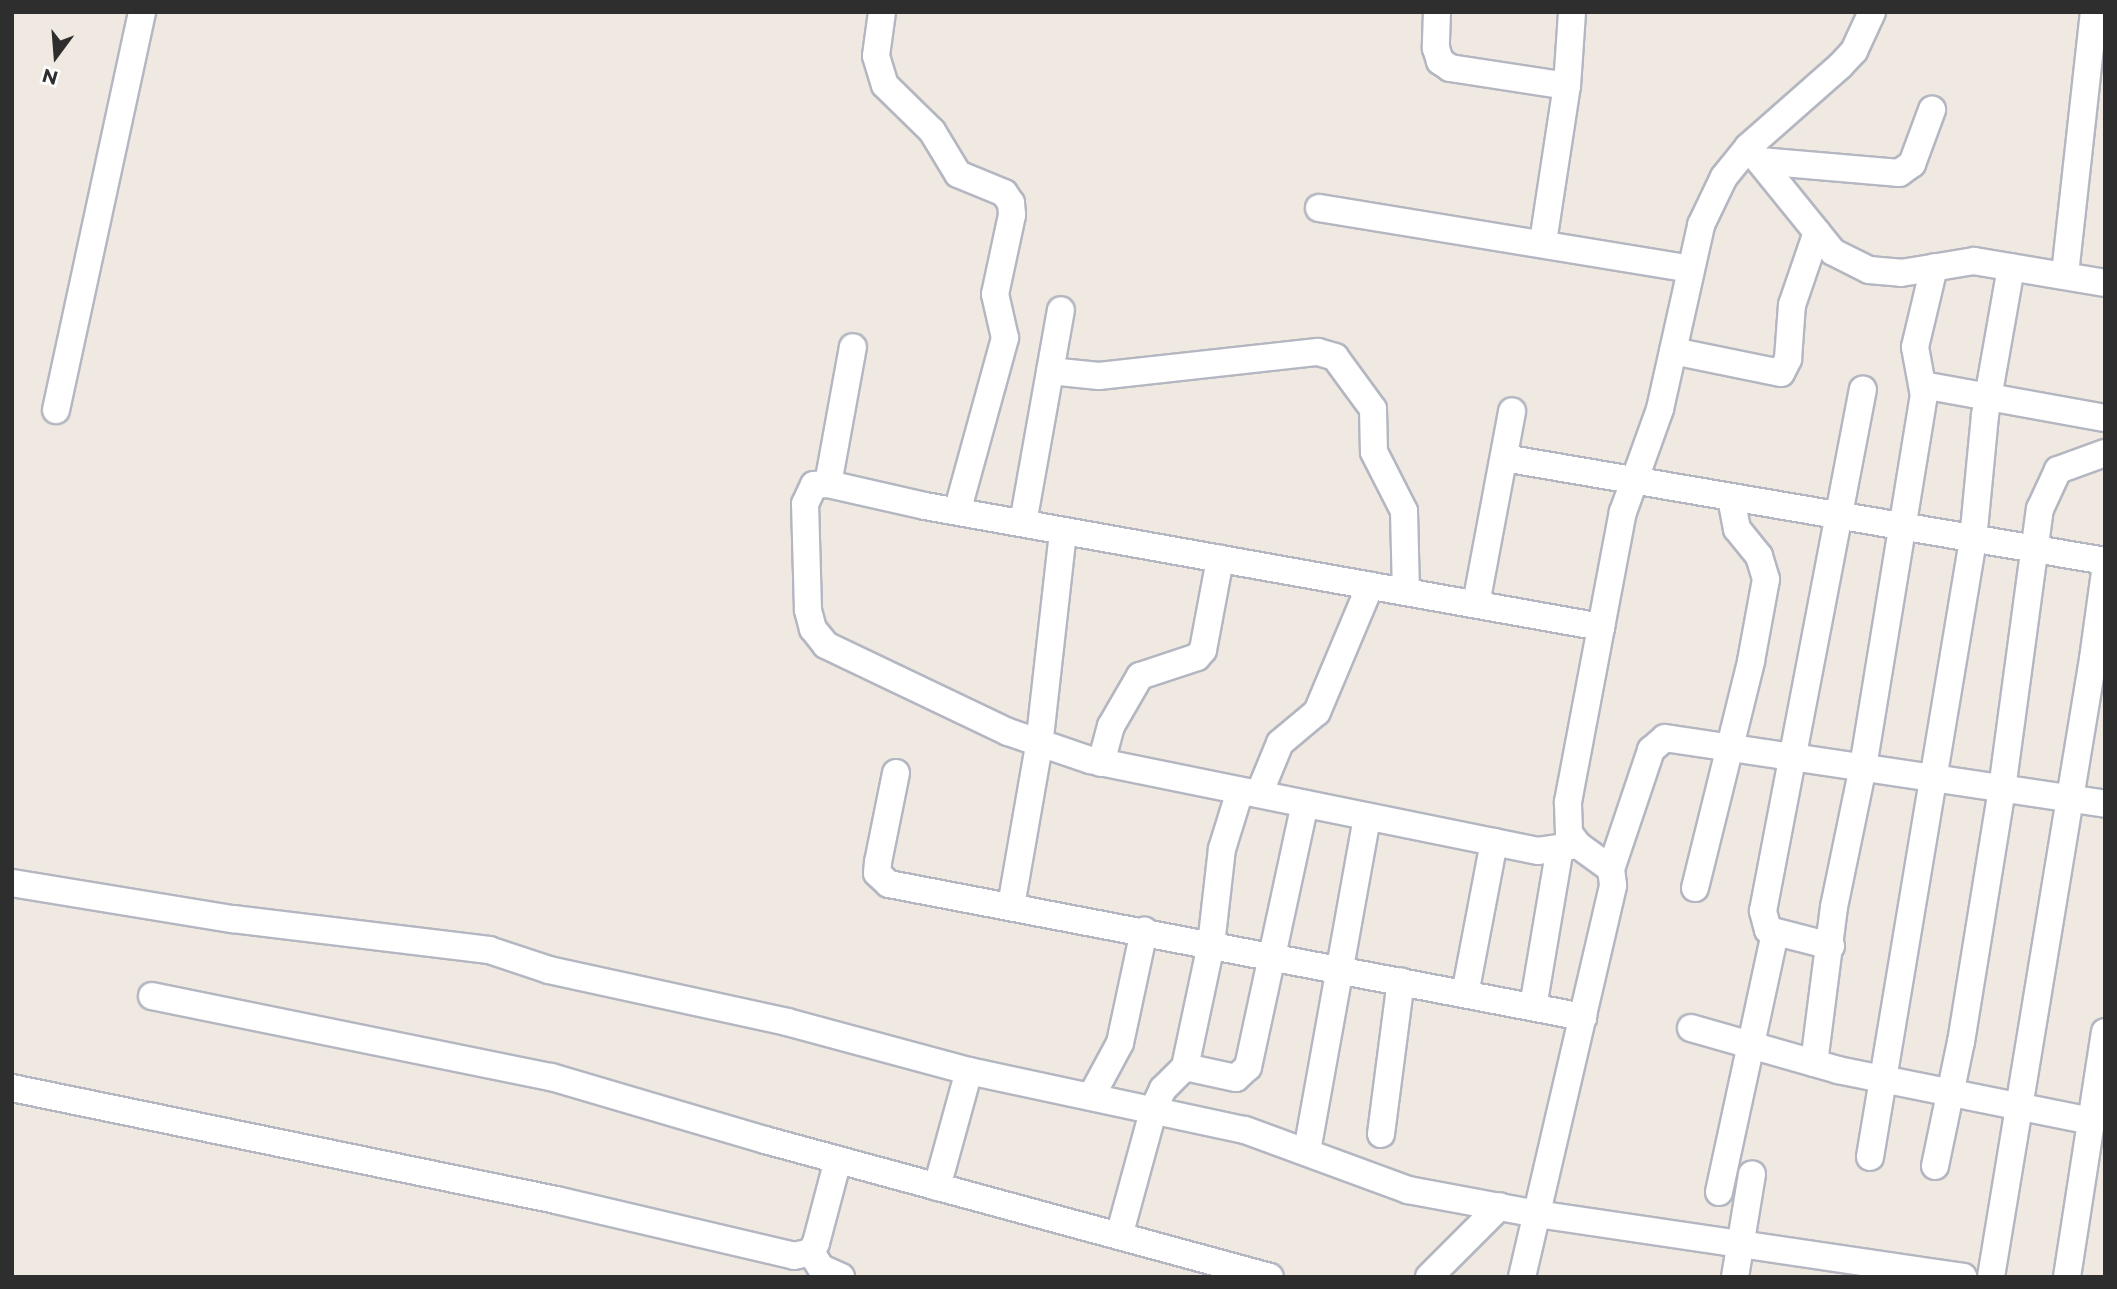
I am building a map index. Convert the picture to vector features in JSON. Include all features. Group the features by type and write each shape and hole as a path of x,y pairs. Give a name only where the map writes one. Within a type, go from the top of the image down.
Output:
{"street":[{"path":"56,410 142,12"},
{"path":"882,12 876,55 885,85 932,131 958,174 1004,193 1011,203 1012,215 995,294 1005,338 957,512"},
{"path":"1437,12 1436,48 1440,61 1450,68 1567,86"},
{"path":"1543,242 1567,86 1572,12"},
{"path":"1533,1007 1569,847 1566,819 1623,512 1648,450 1690,269 1711,200 1854,51 1872,12"},
{"path":"2065,274 2094,12"},
{"path":"1754,154 1899,173 1912,164 1932,110"},
{"path":"1754,154 1833,252 1869,270 1901,273 1974,261 2065,274 2105,284"},
{"path":"1319,208 1543,242 1690,269"},
{"path":"1673,351 1781,373 1788,359 1792,305 1817,232"},
{"path":"1814,1063 1833,907 1863,767 1904,528 1923,385 1915,347 1934,267"},
{"path":"1870,1157 1931,778 1973,540 1989,396 2011,267"},
{"path":"1023,523 1061,310"},
{"path":"828,484 853,347"},
{"path":"1050,371 1099,376 1318,352 1335,357 1373,409 1374,452 1404,511 1406,592"},
{"path":"1923,385 2105,418"},
{"path":"1830,946 1775,933 1765,926 1763,911 1796,757 1863,388"},
{"path":"1476,604 1513,411"},
{"path":"1935,1166 1951,1095 2002,789 2037,550 2040,509 2050,480 2057,470 2105,453"},
{"path":"1504,458 2105,561"},
{"path":"1601,627 957,512 828,484 814,485 805,504 813,629 826,645 1040,746 1101,763 1538,851 1569,847 1611,869"},
{"path":"1695,888 1730,747 1766,579 1759,556 1737,529 1731,499"},
{"path":"1011,906 1040,746 1063,531"},
{"path":"1101,763 1111,726 1140,676 1197,657 1203,650 1220,559"},
{"path":"1991,1277 2068,799 2099,660 2105,572"},
{"path":"1119,1236 1154,1108 1163,1089 1185,1067 1211,945 1219,868 1249,793 1280,743 1317,712 1370,586"},
{"path":"1522,1277 1613,885 1611,869 1656,743 1665,738 2105,804"},
{"path":"895,773 878,862 882,881 1583,1017"},
{"path":"1185,1067 1228,1077 1242,1074 1253,1053 1305,804"},
{"path":"1307,1151 1337,969 1367,817"},
{"path":"1465,994 1494,842"},
{"path":"12,883 233,919 489,950 549,970 787,1022 969,1071 1154,1108 1307,1151 1408,1190 1537,1214 1740,1244 1801,1265 1963,1277"},
{"path":"1092,1095 1120,1043 1144,931"},
{"path":"1719,1192 1753,1046 1775,933"},
{"path":"1381,1133 1401,981"},
{"path":"152,996 551,1077 838,1160 1270,1277"},
{"path":"1691,1028 1884,1080 2018,1109 2091,1121"},
{"path":"2067,1277 2105,1032"},
{"path":"937,1187 969,1071"},
{"path":"12,1088 556,1200 794,1256 811,1252"},
{"path":"838,1160 811,1252 821,1268 841,1277"},
{"path":"1735,1277 1752,1174"},
{"path":"1430,1277 1500,1206"}]}
